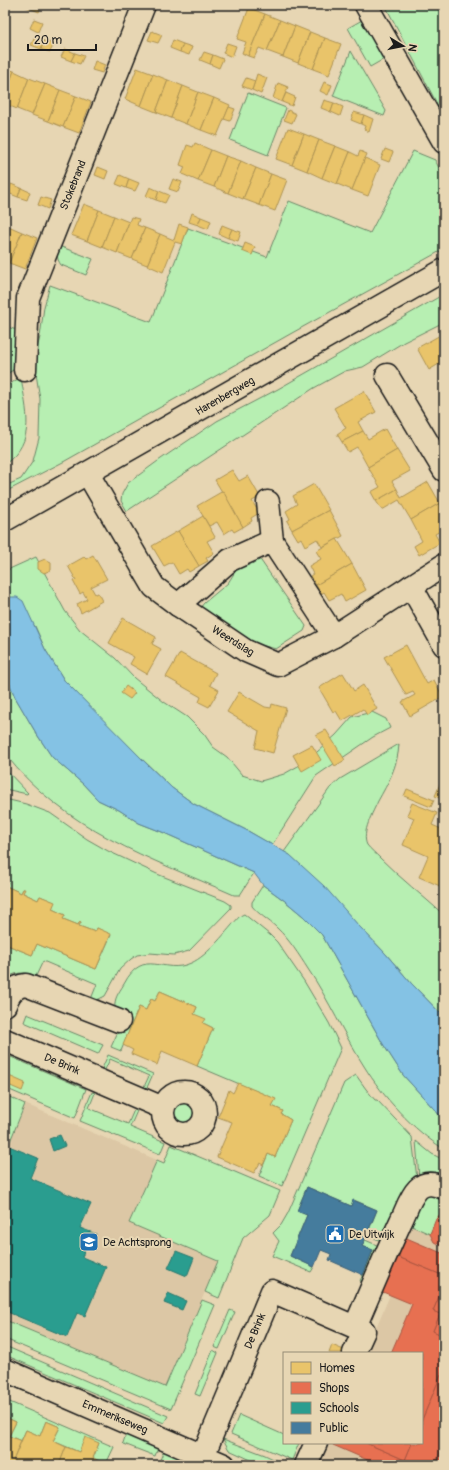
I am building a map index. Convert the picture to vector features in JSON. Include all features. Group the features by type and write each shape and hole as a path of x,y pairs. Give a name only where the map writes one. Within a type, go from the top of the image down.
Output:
{"street":[{"name":"Stokebrand","path":"25,370 28,298 144,5"},
{"path":"366,5 444,142"},
{"name":"Harenbergweg","path":"5,520 444,270"},
{"path":"387,375 444,470"},
{"name":"Weerdslag","path":"88,474 154,587 246,651 278,665 334,636 444,565"},
{"path":"268,502 272,541 334,636"},
{"path":"178,605 230,560 272,541"},
{"path":"411,586 444,645"},
{"path":"5,1005 13,990 20,985 26,985 119,1021"},
{"name":"De Brink","path":"5,1040 163,1108"},
{"path":"354,1352 364,1331 355,1328 411,1200 418,1189 425,1185 434,1184 444,1188"},
{"name":"De Brink","path":"203,1456 272,1291 355,1328"},
{"name":"Emmerikseweg","path":"5,1370 224,1465"},
{"path":"306,1465 316,1444"}],"shaded area":[{"name":"De Achtsprong","path":"25,1104 157,1160 129,1223 218,1261 165,1387 5,1320 5,1154"},
{"path":"444,1192 444,1465 318,1465 327,1444 423,1444 423,1352 365,1352 390,1295 378,1290 415,1206"}],"green space":[{"path":"385,5 444,5 444,117"},
{"path":"362,20 384,59 370,67 348,28"},
{"path":"351,51 386,111 384,116 333,96"},
{"path":"248,93 286,108 268,155 230,140"},
{"path":"413,151 435,160 444,178 444,249 65,461 5,492 5,486 21,479 33,461 39,438 40,399 34,361 40,337 44,307 50,285 151,322 188,228 267,257 289,201 370,233"},
{"path":"59,246 93,259 86,275 61,265 57,256"},
{"path":"444,294 444,322 404,342 363,367 345,371 314,388 127,511 121,501 122,494 128,483 158,461 217,421 278,389"},
{"path":"5,326 19,331 18,367 5,375"},
{"path":"21,377 27,413 27,425 22,445 15,455 5,464 5,387"},
{"path":"36,557 65,611 80,630 115,658 134,678 164,702 187,717 204,734 213,747 227,757 242,775 261,781 284,774 307,761 336,735 352,717 372,712 386,719 390,728 373,737 316,776 272,845 248,831 194,804 172,788 109,727 64,680 45,649 35,626 6,600 5,602 5,571"},
{"path":"259,558 306,626 304,631 276,649 257,644 200,608 228,583 240,564"},
{"path":"5,673 15,697 52,757 83,784 98,800 119,810 139,823 254,873 240,895 234,895 171,868 110,839 54,803 29,781 5,754"},
{"path":"399,744 395,767 378,801 365,835 368,847 444,915 444,1017 411,983 385,953 290,855 284,852 330,788 340,779"},
{"path":"5,769 28,793 27,794 5,789"},
{"path":"5,799 26,804 50,813 87,839 108,851 157,874 225,901 231,905 231,908 189,951 174,955 150,953 137,955 131,959 120,969 105,996 95,1001 91,999 97,984 43,961 36,976 20,973 12,975 5,980 5,944 32,955 37,944 96,969 111,935 97,928 95,932 79,926 80,921 78,925 63,919 65,915 52,909 54,902 40,896 38,900 23,893 24,889 21,893 6,886 8,882 5,881"},
{"path":"263,885 303,916 322,935 383,1044 403,1075 444,1120 444,1149 410,1123 389,1101 357,1054 316,981 290,942 274,925 257,912 252,906 252,902"},
{"path":"244,914 277,942 304,981 329,1023 341,1048 282,1186 259,1176 268,1154 275,1157 291,1120 281,1114 283,1111 272,1106 275,1099 197,1066 213,1028 203,1023 194,1014 197,1007 160,991 155,1001 151,999 146,1010 139,1007 121,1051 111,1047 126,1014 115,1009 116,999 131,973 139,967 147,964 181,966 197,960 211,949 240,916"},
{"path":"27,1014 103,1045 98,1054 24,1022"},
{"path":"108,1055 153,1074 145,1092 142,1091 149,1076 110,1059 103,1074 100,1073"},
{"path":"5,1056 11,1057 86,1089 75,1118 5,1088"},
{"path":"356,1075 375,1100 377,1100 412,1137 417,1179 386,1243 367,1235 377,1210 354,1200 351,1206 307,1187 297,1211 307,1215 290,1256 314,1267 311,1272 272,1256 279,1241 273,1233 281,1225 288,1213 344,1083"},
{"path":"92,1092 95,1093 89,1108 128,1124 134,1110 137,1111 130,1127 165,1142 160,1154 80,1121"},
{"path":"5,1095 25,1104 5,1154"},
{"path":"184,1098 190,1099 198,1107 198,1119 190,1127 184,1128 178,1127 170,1119 169,1113 170,1107 178,1099"},
{"path":"416,1141 432,1154 444,1160 444,1180 419,1178"},
{"path":"171,1145 280,1191 270,1215 243,1238 219,1298 205,1292 218,1261 129,1223 157,1160 164,1163"},
{"path":"444,1192 444,1210 437,1219 430,1234 407,1224 424,1195"},
{"path":"365,1240 384,1248 368,1285 360,1281 373,1250 362,1246"},
{"path":"202,1300 215,1305 171,1409 5,1339 5,1320 165,1387"},
{"path":"230,1310 235,1312 219,1349 214,1347"},
{"path":"5,1346 168,1416 164,1423 5,1355"},
{"path":"213,1350 218,1353 200,1396 195,1394"},
{"path":"5,1400 114,1447 106,1464 93,1458 99,1443 79,1452 53,1441 60,1427 46,1421 40,1436 26,1430 21,1441 9,1436 16,1422 5,1417"},
{"path":"239,1415 283,1435 283,1444 299,1444 292,1460 231,1434"},
{"path":"126,1434 158,1448 155,1456 124,1444"},
{"path":"223,1439 265,1455 286,1465 262,1465 229,1450"},
{"path":"164,1450 202,1465 174,1465 160,1460"}],"water":[{"path":"10,597 17,597 23,601 45,649 64,680 146,763 172,788 194,804 248,831 290,855 324,886 411,983 444,1017 444,1120 403,1075 383,1044 322,935 303,916 263,885 254,873 139,823 119,810 98,800 83,784 52,757 15,697 5,673 5,602"}],"building: Homes":[{"path":"24,5 42,5 39,12"},
{"path":"249,8 265,14 248,56 242,53 246,42 237,39"},
{"path":"265,14 280,20 267,51 259,48 254,58 248,56"},
{"path":"34,19 42,22 38,32 30,28"},
{"path":"280,20 295,26 283,57 267,51"},
{"path":"295,26 310,32 298,63 283,57"},
{"path":"152,31 162,35 158,43 148,40"},
{"path":"310,32 325,38 313,69 298,63"},
{"path":"35,37 44,41 41,49 31,45"},
{"path":"325,38 341,44 329,75 313,69"},
{"path":"173,40 183,44 180,52 170,48"},
{"path":"44,41 54,44 50,52 41,49"},
{"path":"227,43 236,46 232,57 223,53"},
{"path":"183,44 192,47 189,55 180,52"},
{"path":"65,49 75,53 71,61 61,57"},
{"path":"204,52 213,55 210,64 200,60"},
{"path":"75,53 84,56 80,64 71,61"},
{"path":"213,55 223,59 219,68 210,64"},
{"path":"95,61 105,65 102,73 92,70"},
{"path":"5,68 14,71 5,94"},
{"path":"137,68 153,74 141,106 125,99"},
{"path":"14,71 29,78 17,109 5,104 5,94"},
{"path":"153,74 168,80 156,112 141,106"},
{"path":"257,74 267,78 261,94 252,90"},
{"path":"29,78 45,84 32,115 17,109"},
{"path":"246,78 255,81 252,90 242,86"},
{"path":"168,80 183,86 171,118 156,112"},
{"path":"324,82 332,85 328,95 320,91"},
{"path":"278,83 288,87 282,102 273,98"},
{"path":"45,84 60,90 48,121 32,115"},
{"path":"183,86 198,92 186,124 171,118"},
{"path":"60,90 76,96 63,127 48,121"},
{"path":"198,92 214,98 201,130 186,124"},
{"path":"286,93 295,97 292,106 282,102"},
{"path":"76,96 91,102 79,133 63,127"},
{"path":"214,98 230,105 217,136 201,130"},
{"path":"324,100 334,103 331,112 321,108"},
{"path":"334,103 343,107 340,116 331,112"},
{"path":"229,107 235,109 230,121 224,119"},
{"path":"288,110 296,114 292,123 284,120"},
{"path":"354,112 364,115 361,124 351,120"},
{"path":"364,115 373,119 369,132 364,129 365,126 361,124"},
{"path":"288,128 304,134 292,165 276,159"},
{"path":"304,134 319,140 307,171 292,165"},
{"path":"319,140 335,146 322,178 307,171"},
{"path":"195,143 211,150 198,181 182,174 185,167 180,165 187,145 193,147"},
{"path":"335,146 350,152 337,184 322,178"},
{"path":"385,149 393,152 389,162 381,159"},
{"path":"211,150 226,156 214,187 198,181"},
{"path":"360,151 367,154 352,190 337,184 350,152 358,156"},
{"path":"226,156 241,161 228,193 214,187"},
{"path":"365,158 380,165 368,196 352,190"},
{"path":"241,161 256,168 243,199 228,193"},
{"path":"98,167 108,171 105,179 95,175"},
{"path":"256,168 271,174 259,205 243,199"},
{"path":"271,174 287,180 275,211 259,205"},
{"path":"120,175 129,179 126,188 116,184"},
{"path":"129,179 139,183 135,191 126,188"},
{"path":"173,179 182,182 178,192 169,189"},
{"path":"11,184 21,188 18,197 8,193"},
{"path":"150,187 159,191 156,200 146,196"},
{"path":"21,188 30,192 27,200 18,197"},
{"path":"159,191 169,195 165,203 156,200"},
{"path":"41,197 51,200 48,209 38,205"},
{"path":"84,204 99,210 87,241 71,235"},
{"path":"99,210 114,216 102,247 87,241"},
{"path":"192,213 201,217 198,225 189,222"},
{"path":"114,216 129,222 117,253 102,247"},
{"path":"131,217 139,219 137,225 145,228 132,259 117,253"},
{"path":"201,217 211,221 208,229 198,225"},
{"path":"179,224 188,227 182,244 175,242 163,272 147,265 160,234 174,240"},
{"path":"6,225 22,232 9,263 5,261"},
{"path":"222,225 232,229 228,238 219,234"},
{"path":"145,228 160,234 147,265 132,259"},
{"path":"232,229 241,232 238,241 228,238"},
{"path":"22,232 37,238 25,269 9,263"},
{"path":"245,243 255,247 252,255 242,251"},
{"path":"444,333 444,361 429,370 417,348"},
{"path":"364,391 376,412 358,422 363,431 342,442 337,434 346,428 334,408"},
{"path":"385,429 397,450 368,467 357,447 348,452 342,442 363,431 368,439"},
{"path":"397,450 410,471 392,481 397,489 376,501 371,492 380,487 368,467"},
{"path":"232,470 239,481 248,476 260,497 252,501 259,513 251,518 252,521 243,527 215,480"},
{"path":"428,482 440,503 411,520 399,500 382,510 376,501 397,489 401,498"},
{"path":"314,484 329,510 292,530 287,521 290,519 286,511 297,504 293,496"},
{"path":"223,491 243,527 234,532 232,529 224,534 217,522 209,526 197,506"},
{"path":"440,503 444,510 444,529 435,534 440,543 419,555 414,546 422,541 411,520"},
{"path":"329,510 343,536 322,547 317,539 305,546 301,538 298,540 292,530"},
{"path":"203,516 215,537 207,541 214,553 206,558 208,561 199,566 178,531"},
{"path":"178,531 199,566 189,572 187,569 179,574 172,562 164,566 152,546"},
{"path":"337,539 352,564 316,585 310,576 313,574 309,566 321,559 316,551"},
{"path":"93,555 107,579 91,587 95,594 98,593 102,601 81,613 77,604 87,599 83,592 80,594 73,581 76,580 68,566 84,557 86,559"},
{"path":"45,559 51,562 51,570 44,573 38,569 38,562"},
{"path":"352,564 366,590 345,602 341,594 329,600 324,592 321,594 316,585"},
{"path":"123,618 156,637 152,644 161,649 147,674 130,664 134,657 109,643"},
{"path":"406,645 427,684 434,680 443,697 410,716 402,702 415,695 413,692 406,695 384,657"},
{"path":"180,653 216,673 210,685 219,690 209,707 199,702 201,697 166,677"},
{"path":"343,673 354,691 363,685 377,709 367,715 363,709 342,721 336,711 333,712 319,688"},
{"path":"126,686 135,693 130,699 121,693"},
{"path":"239,692 265,707 271,708 272,704 286,708 273,753 255,748 259,731 227,712"},
{"path":"326,730 345,760 335,766 316,735"},
{"path":"312,745 321,760 302,771 293,755"},
{"path":"440,784 444,785 444,800 435,796"},
{"path":"407,789 434,800 431,807 404,796"},
{"path":"412,803 437,813 432,825 444,830 444,876 440,886 419,877 428,856 403,845 414,818 407,815"},
{"path":"5,881 8,882 6,886 21,893 23,889 25,889 23,893 38,900 40,896 55,902 52,909 65,915 63,919 78,925 80,921 79,926 95,932 97,928 111,934 96,969 37,944 32,955 5,944"},
{"path":"160,991 197,1007 194,1014 206,1019 203,1023 213,1028 197,1066 162,1051 157,1065 131,1054 133,1050 123,1045 139,1007 146,1010 151,999 155,1001"},
{"path":"9,1076 25,1083 22,1091 6,1084"},
{"path":"238,1083 276,1099 272,1106 283,1111 281,1114 291,1120 275,1157 268,1154 263,1165 260,1163 254,1173 217,1157 232,1122 218,1117 229,1090 233,1093"},
{"path":"332,1345 346,1351 346,1352 329,1352"},
{"path":"5,1417 16,1422 9,1436 21,1441 13,1461 15,1462 13,1465 5,1465"},
{"path":"46,1421 60,1427 53,1441 66,1447 59,1465 22,1465 13,1461 26,1430 40,1436"},
{"path":"85,1437 99,1443 93,1458 106,1465 59,1465 66,1447 79,1452"}],"building: Shops":[{"path":"444,1210 444,1247 434,1242 430,1234 436,1219"},
{"path":"402,1236 444,1254 444,1276 393,1255"},
{"path":"393,1255 444,1276 444,1285 433,1311 440,1314 433,1331 444,1336 444,1368 423,1418 423,1352 391,1352 412,1304 378,1290"},
{"path":"444,1285 444,1336 433,1331 440,1314 433,1311"},
{"path":"444,1368 444,1442 435,1465 379,1465 333,1445 368,1444 405,1460 412,1444 423,1444 423,1418"},
{"path":"444,1442 444,1465 435,1465"},
{"path":"368,1444 412,1444 405,1460"}],"building: Schools":[{"path":"60,1135 65,1146 53,1151 49,1139"},
{"path":"9,1146 38,1158 30,1178 91,1204 80,1228 96,1235 92,1234 82,1257 106,1267 85,1316 77,1313 67,1337 5,1311 5,1154"},
{"path":"176,1251 194,1258 187,1276 168,1268"},
{"path":"168,1293 186,1301 182,1310 164,1303"}],"building: Public":[{"path":"307,1187 351,1206 353,1200 377,1210 362,1246 373,1250 363,1275 329,1260 331,1254 321,1250 314,1267 290,1256 307,1215 297,1211"}],"place":[{"name":"De Uitwijk","path":"335,1234"},
{"name":"De Achtsprong","path":"89,1242"}]}
